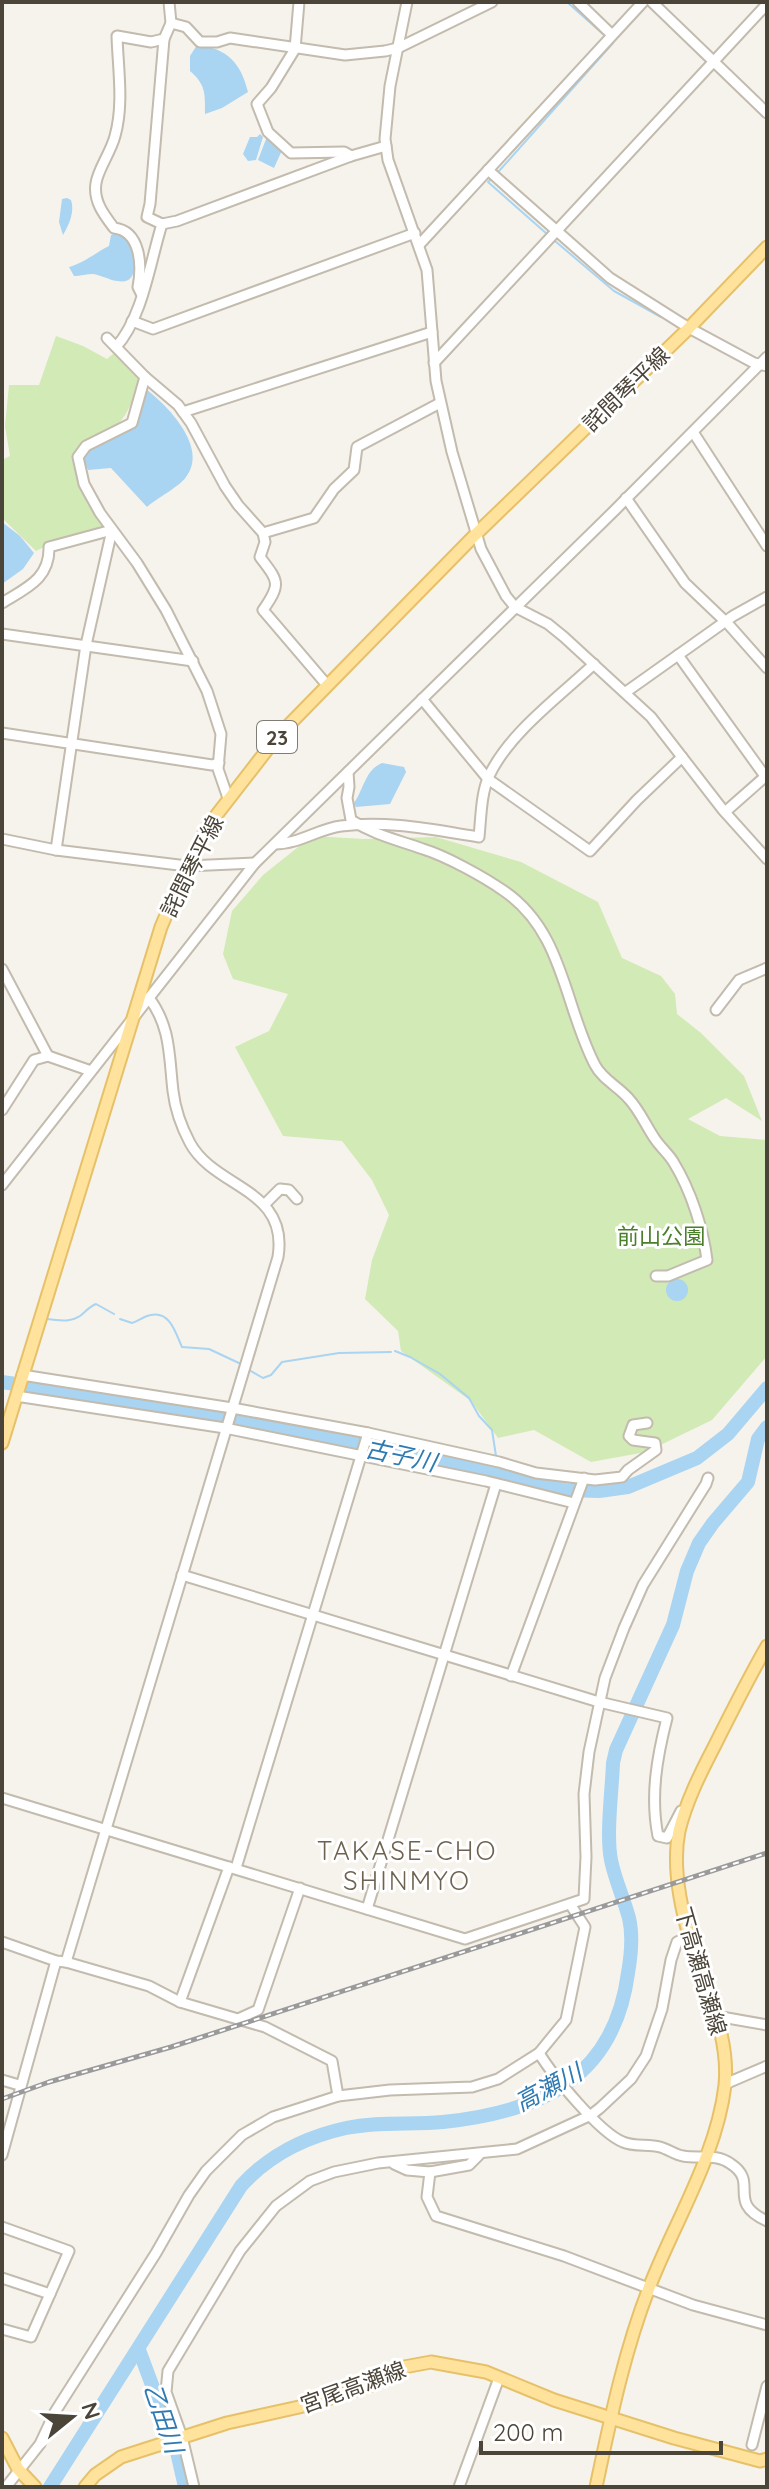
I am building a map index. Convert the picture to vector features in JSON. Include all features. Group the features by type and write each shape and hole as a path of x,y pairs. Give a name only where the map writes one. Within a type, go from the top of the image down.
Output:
{"main road":[{"name":"詫間琴平線","path":"2,1443 161,927 208,826 277,737 327,685 767,247"},
{"name":"下高瀬高瀬線","path":"596,2487 611,2418 648,2289 705,2157 725,2084 725,2054 716,2016 681,1902 677,1862 679,1833 689,1799 767,1646"},
{"name":"宮尾高瀬線","path":"85,2487 95,2475 121,2457 239,2420 308,2405 371,2385 412,2365 431,2362 471,2368 611,2418 760,2461 767,2459"},
{"path":"2,2438 18,2469 35,2487"}],"street":[{"path":"169,2 171,23 164,39 150,204 146,215 162,224 177,221 351,156 386,146"},
{"path":"299,2 295,49 271,88 257,104 268,132 291,153 344,152 351,156"},
{"path":"407,2 389,94 386,146 427,270 440,403 475,535 506,596 515,607 548,624 626,692 651,717 725,812 767,859"},
{"path":"171,23 186,27 200,42 230,38 345,55 398,48 492,2"},
{"path":"578,2 612,35"},
{"path":"419,245 643,2"},
{"path":"652,2 767,113"},
{"path":"434,363 767,4"},
{"path":"142,295 138,287 141,273 134,241 122,229 114,228 98,207 96,182 117,132 120,109 117,36 151,42 164,39"},
{"path":"2,1185 255,863 765,363 689,328 610,278 553,235 488,170"},
{"path":"116,347 127,332 142,295 162,224"},
{"path":"132,321 153,329 415,233"},
{"path":"183,412 432,332"},
{"path":"107,338 183,412 225,486 263,533 265,542 260,557 277,584 263,610 327,685"},
{"path":"145,377 132,423 86,446 78,457 84,484 166,610 207,691 221,734 218,769 228,798"},
{"path":"263,533 314,518 334,489 354,470 357,447 440,403"},
{"path":"693,432 767,546"},
{"path":"626,498 685,583 767,668"},
{"path":"2,603 36,582 49,562 49,547 112,530"},
{"path":"56,850 86,645 112,530"},
{"path":"626,692 725,622 767,597"},
{"path":"2,634 193,661"},
{"path":"678,655 766,777 725,812"},
{"path":"275,844 301,840 338,826 373,824 479,837 488,779 516,738 594,664"},
{"path":"422,699 488,779 590,851 682,757"},
{"path":"2,733 212,765 219,763"},
{"path":"348,772 347,798 351,820 377,835 426,850 504,891 525,909 538,926 555,954 596,1067 629,1099 672,1159 705,1243 707,1260 668,1276 656,1276"},
{"path":"2,839 56,850 187,866 255,863"},
{"path":"716,1010 739,980 767,968"},
{"path":"2,969 48,1056"},
{"path":"2,2155 19,2085 105,1829 278,1257 281,1238 264,1205 198,1154 191,1144 173,1092 167,1031 149,998"},
{"path":"2,1110 34,1060 48,1056 91,1071"},
{"path":"264,1205 280,1189 289,1190 297,1199"},
{"path":"22,1375 368,1433 536,1473 595,1480 622,1477 656,1450 655,1443 633,1440 629,1436 633,1425 647,1423"},
{"path":"90,1407 97,1387"},
{"path":"16,1396 225,1428 574,1502"},
{"path":"180,2002 232,1868 368,1433"},
{"path":"511,1676 584,1478"},
{"path":"2,1798 465,1939 584,1899 584,1794 600,1703 621,1635 643,1585 708,1478"},
{"path":"367,1909 496,1484"},
{"path":"182,1575 600,1703 667,1718 653,1801 658,1836 667,1838 671,1834 689,1799"},
{"path":"238,2019 258,2010 300,1888"},
{"path":"6,2487 40,2444 55,2412 206,2171 231,2144 255,2127 297,2107 338,2096 390,2090 472,2087 498,2079 540,2055 566,2020 575,1985 585,1927 570,1904"},
{"path":"194,2487 176,2439 166,2392 168,2371 240,2251 276,2206 310,2181 334,2172 391,2162 517,2149 587,2112 631,2079 646,2056 662,2009 677,1942 689,1936"},
{"path":"2,1942 149,1986 180,2002 265,2027 332,2061 338,2096"},
{"path":"716,2016 767,2025"},
{"path":"540,2055 587,2112 610,2134 625,2143 661,2147 682,2156 717,2157 730,2163 744,2181 743,2195 747,2208 767,2221"},
{"path":"725,2084 767,2066"},
{"path":"2,2080 19,2085"},
{"path":"391,2162 407,2170 430,2172 469,2165 479,2155"},
{"path":"430,2172 427,2197 436,2216 564,2256 693,2305 767,2325"},
{"path":"2,2227 69,2251 31,2337 2,2329"},
{"path":"2,2278 50,2294"},
{"path":"459,2487 499,2378"},
{"path":"752,2445 767,2386"}],"green space":[{"path":"56,336 107,359 114,353 140,378 129,407 117,426 76,458 109,526 65,537 36,551 2,518 2,460 10,456 5,426 9,385 39,385"},
{"name":"前山公園","path":"312,836 364,839 436,837 521,862 598,902 622,958 661,976 675,994 677,1014 744,1076 762,1121 726,1098 688,1119 720,1136 767,1140 767,1356 712,1420 646,1452 591,1462 534,1430 498,1438 471,1401 401,1351 398,1331 365,1299 372,1260 389,1215 372,1180 342,1141 283,1136 235,1047 269,1031 288,994 233,979 223,954 232,911 263,875"}],"water":[{"path":"197,45 217,50 231,59 237,65 248,92 222,108 205,114 204,90 190,71 190,56"},
{"path":"260,134 263,137 256,160 248,161 243,154 250,137"},
{"path":"268,134 283,148 274,168 258,160"},
{"path":"62,199 71,200 72,213 63,235 59,222"},
{"path":"118,232 129,237 134,266 130,278 117,281 93,274 74,276 69,267 109,246 111,235"},
{"path":"146,389 183,428 193,453 192,466 186,477 147,507 111,468 88,470 83,457 90,446 135,423"},
{"path":"2,522 20,536 34,553 23,569 2,584"},
{"path":"382,763 404,767 406,772 390,804 356,807 354,803 368,775"},
{"path":"677,1279 685,1282 688,1290 685,1298 677,1301 669,1298 666,1290 669,1282"}],"waterway":[{"path":"567,2 603,34"},
{"path":"499,171 613,43"},
{"path":"490,180 488,182 547,234"},
{"path":"555,241 614,291 661,317"},
{"path":"47,1319 72,1320 96,1304 114,1314"},
{"path":"120,1319 132,1323 146,1316 158,1315 172,1325 182,1347 209,1349 241,1364"},
{"path":"395,1351 440,1374 469,1398 492,1430 496,1456"},
{"path":"249,1370 263,1378 271,1375 282,1362 339,1353 391,1352"},
{"name":"古子川","path":"2,1382 249,1422 443,1461 565,1490 599,1491 628,1487 697,1458 728,1434 767,1388"},
{"name":"高瀬川","path":"50,2487 241,2186 263,2165 302,2142 346,2128 443,2122 511,2109 567,2084 589,2064 607,2040 620,2009 631,1946 629,1918 610,1850 616,1750 673,1625 687,1571 699,1543 748,1482 758,1439 767,1427"},
{"name":"古子川","path":"497,1467 498,1474"},
{"name":"乙田川","path":"139,2350 177,2452 185,2487"}],"railway":[{"path":"2,2099 767,1853"}],"district":[{"name":"TAKASE-CHO SHINMYO","path":"407,1865"}]}
